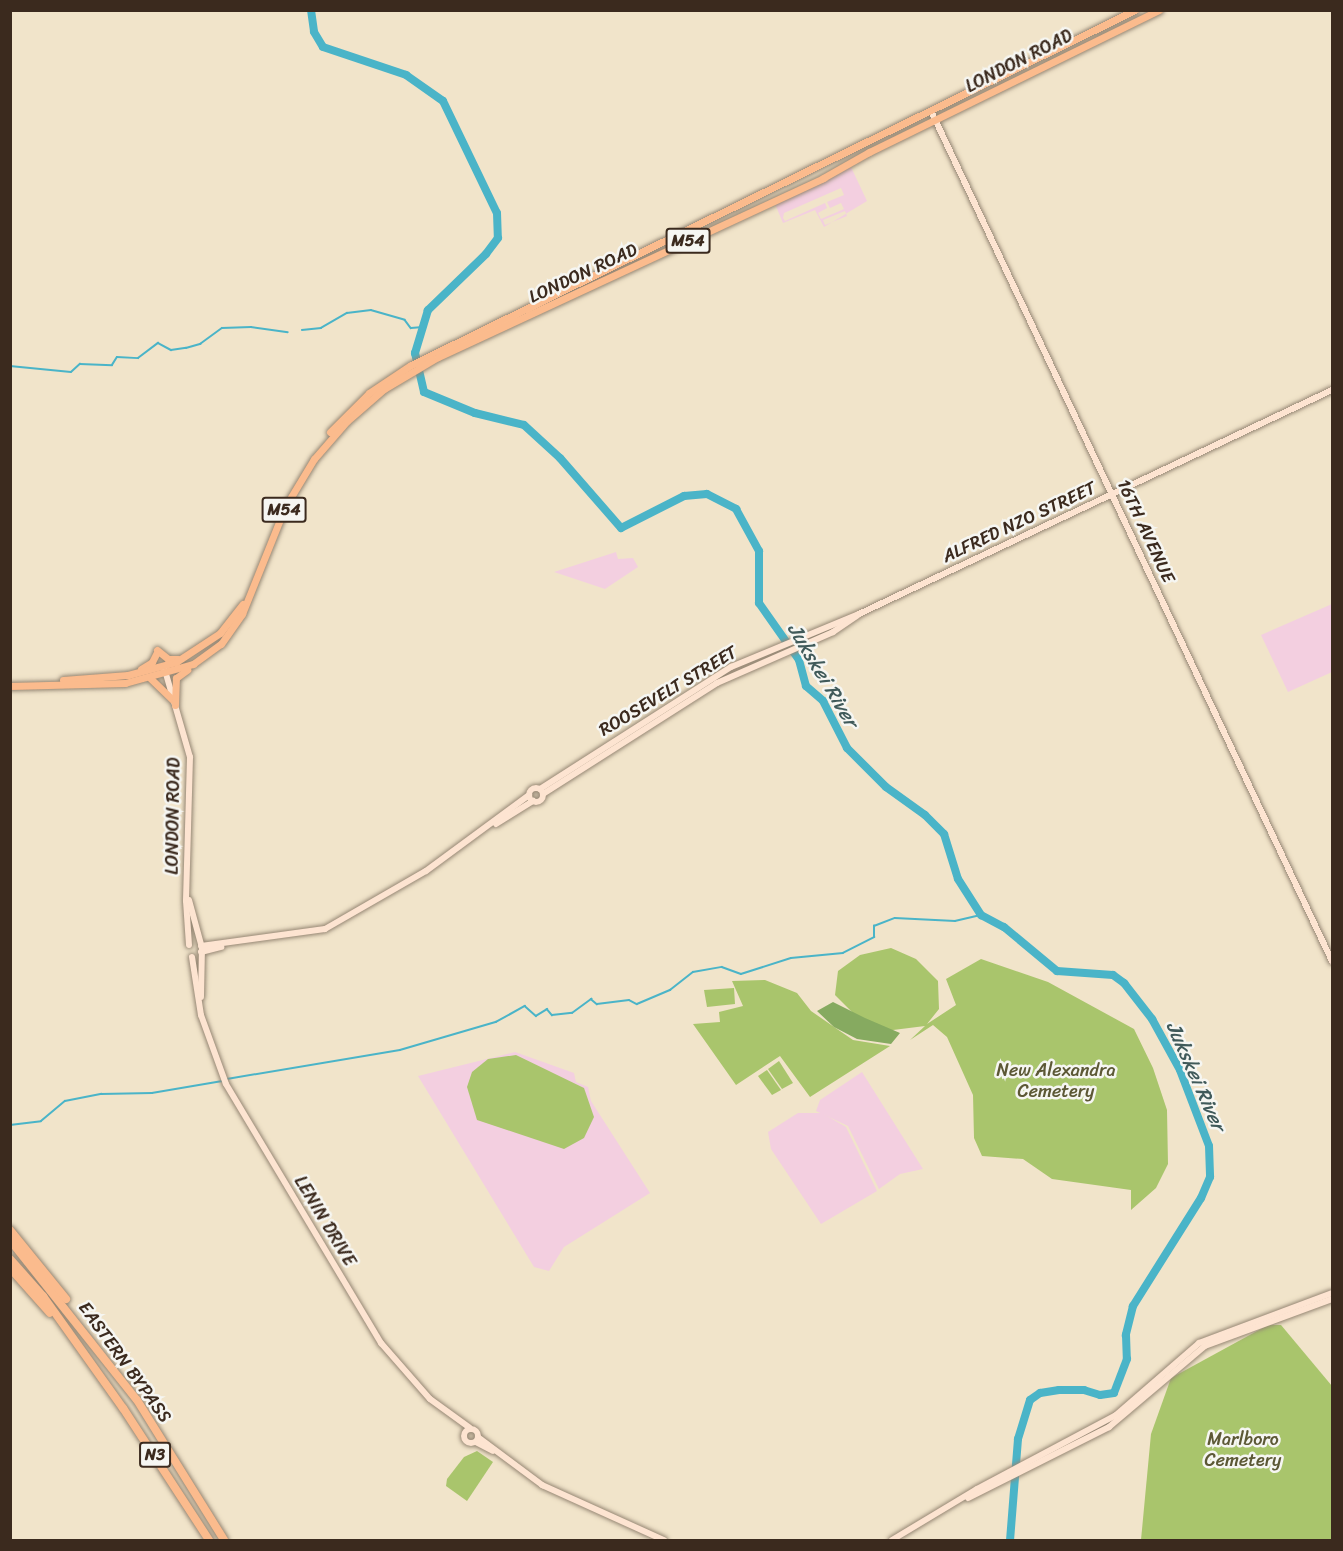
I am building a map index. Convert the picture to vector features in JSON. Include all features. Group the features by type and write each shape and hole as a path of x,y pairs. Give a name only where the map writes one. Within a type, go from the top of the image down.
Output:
{"highway":[{"path":"10,1230 62,1294 79,1322"},
{"name":"EASTERN BYPASS","path":"10,1240 79,1322 143,1410 224,1540"},
{"name":"EASTERN BYPASS","path":"10,1259 77,1344 168,1474 209,1540"},
{"path":"10,1268 77,1344"}],"main road":[{"name":"LONDON ROAD","path":"10,685 150,678 185,658 220,633 243,604 278,513 310,457 352,408 437,354 932,113 1135,10"},
{"name":"LONDON ROAD","path":"437,354 823,178 1159,10"},
{"name":"LONDON ROAD","path":"10,685 165,670 193,664 221,644 237,622 285,507 321,450 361,407 411,369"},
{"path":"128,675 150,665 157,651 168,659 185,658"},
{"path":"174,702 176,678 193,664"},
{"path":"150,678 174,702"}],"street":[{"name":"16TH AVENUE","path":"932,113 1332,961"},
{"name":"ALFRED NZO STREET","path":"1322,395 1332,385"},
{"name":"ALFRED NZO STREET","path":"852,619 1332,390"},
{"name":"ROOSEVELT STREET","path":"541,792 731,667 806,641 852,619"},
{"name":"LONDON ROAD","path":"165,670 191,768 186,890 189,945 187,953 198,951 186,890"},
{"path":"189,945 198,951 325,929 418,877 531,798 541,800 541,792 532,789 531,798"},
{"name":"LENIN DRIVE","path":"198,951 201,1015 222,1077 381,1343 422,1391 456,1421 470,1428"},
{"path":"1093,1432 1130,1404 1199,1343 1332,1293"},
{"path":"892,1540 962,1499 1124,1415 1205,1346 1332,1299"},
{"name":"LENIN DRIVE","path":"456,1421 464,1434"},
{"path":"477,1440 477,1431 470,1428 464,1434 467,1442 477,1440 542,1485 664,1540"}],"shaded area":[{"path":"851,167 867,201 846,214 845,211 823,220 825,225 832,222 824,227 815,210 783,223 775,204","holes":["841,188 844,195 827,202 830,208 841,203 844,209 821,219 818,213 827,208 825,203 785,221 783,218 784,213"]},
{"path":"616,552 618,559 633,558 638,567 605,589 554,572"},
{"path":"1332,604 1332,672 1288,692 1261,635"},
{"path":"515,1052 574,1073 576,1082 588,1087 591,1101 650,1193 564,1247 549,1271 534,1267 418,1076"},
{"path":"862,1072 923,1169 900,1174 879,1189 848,1126 816,1111 820,1100"},
{"path":"798,1113 822,1113 846,1127 877,1191 821,1224 771,1149 768,1132"}],"green space":[{"name":"New Alexandra Cemetery","path":"891,948 916,959 938,981 939,1009 927,1024 956,1005 946,979 981,959 1048,982 1134,1029 1153,1068 1167,1110 1168,1164 1156,1188 1131,1210 1131,1190 1052,1179 1023,1159 982,1156 974,1138 973,1095 947,1037 933,1025 910,1040 925,1026 885,1031 853,1013 835,995 838,971 860,955"},
{"path":"765,980 797,993 811,1011 853,1040 890,1046 810,1097 780,1056 736,1085 693,1024 720,1022 719,1012 743,1006 732,981"},
{"path":"734,988 735,1004 707,1007 704,990"},
{"path":"833,1002 900,1033 891,1044 857,1039 834,1027 817,1011"},
{"path":"516,1055 584,1088 594,1117 584,1138 564,1149 477,1120 467,1087 472,1072 488,1059"},
{"path":"779,1061 793,1083 782,1089 768,1069"},
{"path":"767,1070 781,1090 772,1095 758,1076"},
{"name":"Marlboro Cemetery","path":"1268,1325 1281,1325 1332,1386 1332,1540 1141,1540 1151,1434 1171,1378"},
{"path":"477,1451 493,1462 467,1501 446,1486 447,1479 464,1457"}],"waterway":[{"name":"Jukskei River","path":"311,10 314,32 323,47 406,75 443,101 497,213 498,238 486,254 428,310 415,353 424,392 475,413 524,425 560,458 621,528 684,496 707,494 736,509 759,551 759,603 799,660 806,686 823,701 847,748 886,787 925,815 944,834 958,879 981,915 1004,927 1057,971 1113,975 1124,983 1152,1019 1180,1070 1209,1146 1210,1177 1201,1198 1133,1306 1126,1335 1127,1359 1114,1393 1100,1395 1084,1390 1059,1390 1040,1393 1030,1400 1018,1439 1010,1540"},
{"path":"302,330 321,328 347,313 371,310 405,320 411,328 423,327"},
{"path":"10,366 71,372 80,364 112,365 117,357 138,358 158,343 171,350 200,344 222,328 251,327 288,332"},
{"path":"227,1079 400,1050 496,1022 525,1006 536,1016 547,1009 552,1015 572,1013 591,999 597,1004 629,1000 637,1004 670,990 693,972 722,967 741,974 791,958 843,953 874,937 874,926 895,918 955,921 981,915"},
{"path":"10,1125 41,1121 65,1101 101,1094 152,1093 222,1081"}]}
